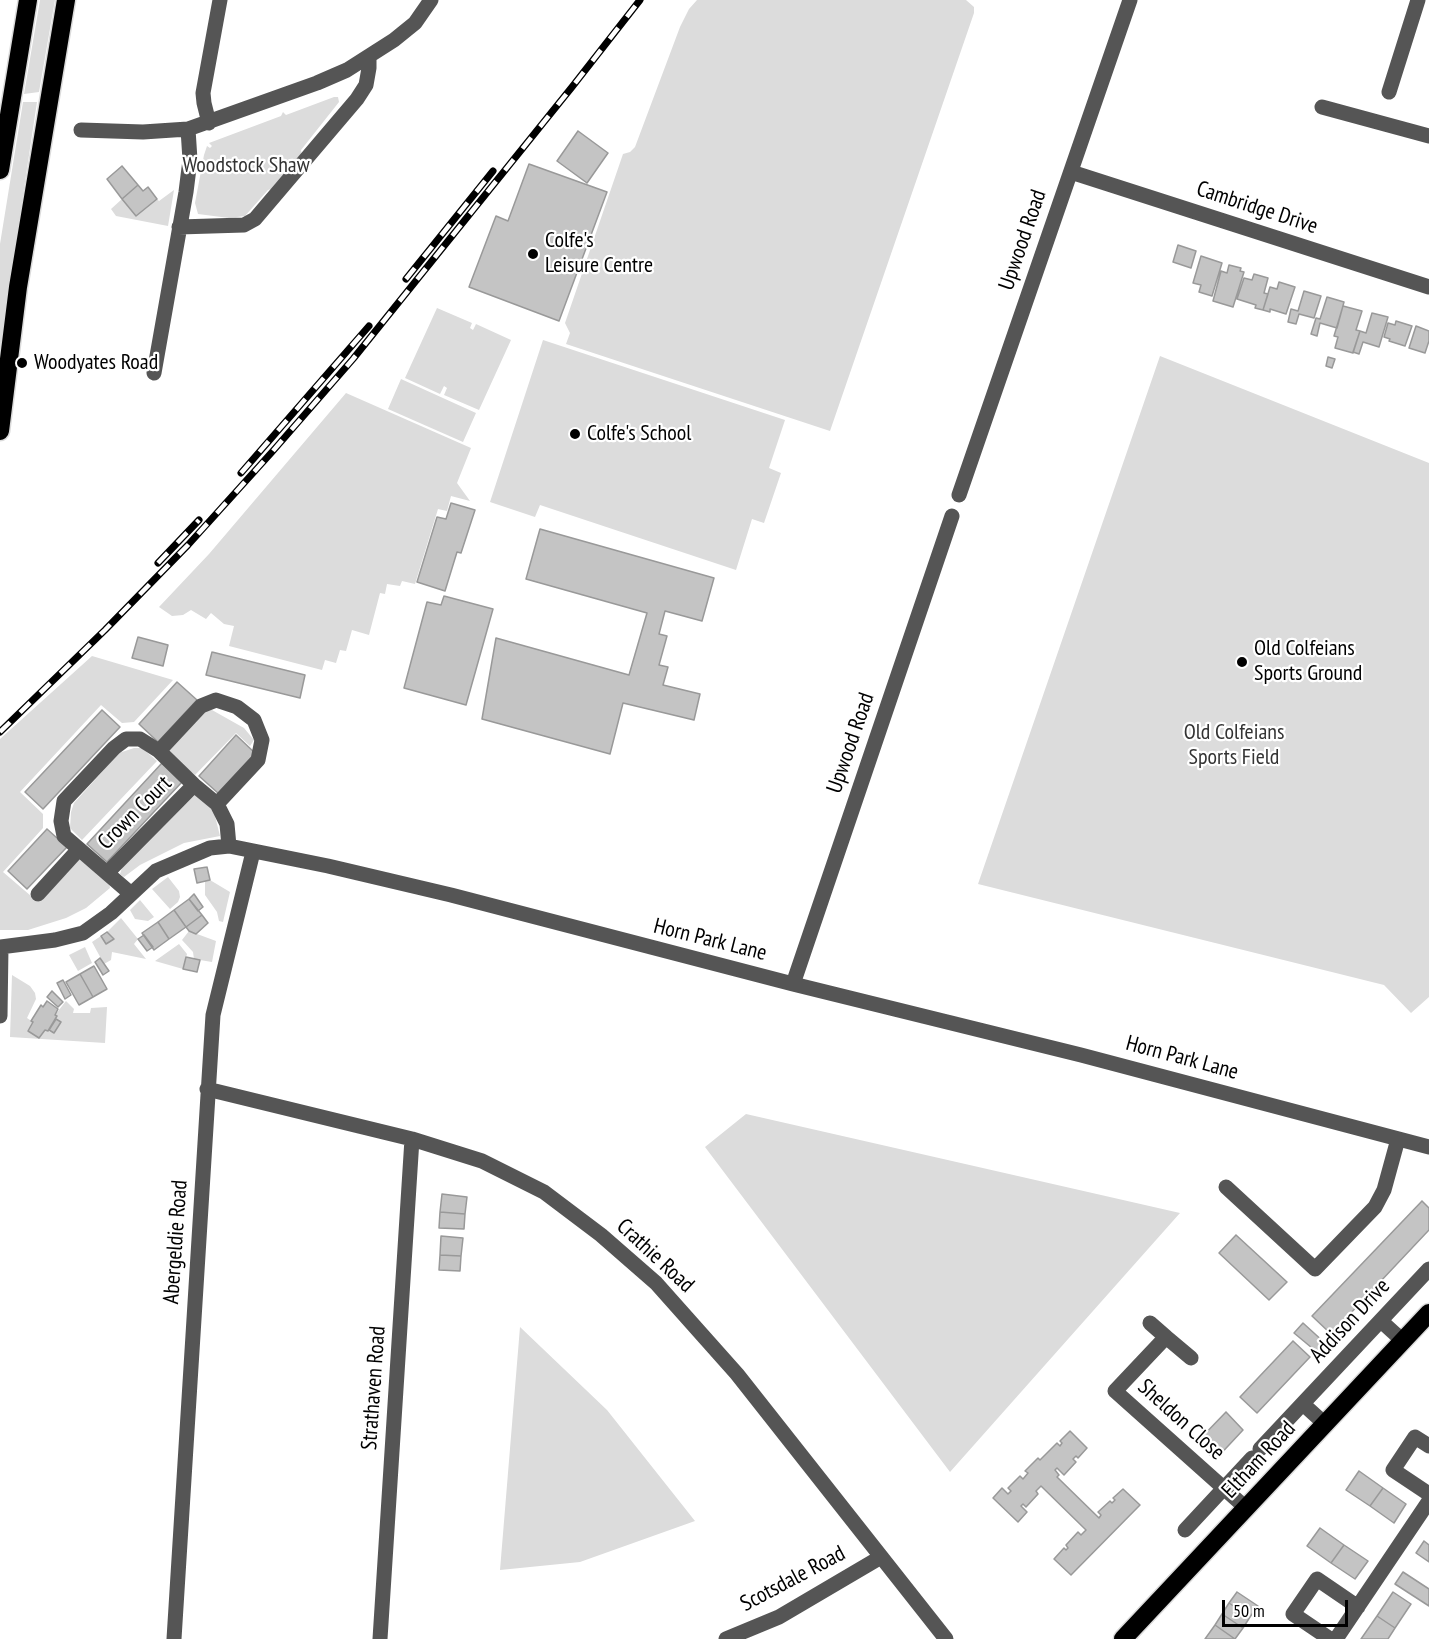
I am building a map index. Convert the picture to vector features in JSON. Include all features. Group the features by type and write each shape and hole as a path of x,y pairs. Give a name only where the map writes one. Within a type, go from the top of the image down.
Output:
{"highway":[{"path":"0,170 4,122 28,0"},
{"path":"0,431 18,287 66,0"},
{"name":"Eltham Road","path":"1123,1639 1429,1313"}],"street":[{"path":"209,123 203,93 220,0"},
{"path":"81,130 188,129 317,83 369,57 415,23 431,0"},
{"name":"Upwood Road","path":"959,495 1130,0"},
{"path":"1389,92 1418,0"},
{"path":"179,227 244,225 259,216 357,99 366,85 369,57"},
{"path":"1322,107 1429,136"},
{"path":"154,374 190,160 188,129"},
{"name":"Cambridge Drive","path":"1071,172 1429,287"},
{"name":"Upwood Road","path":"793,984 952,516"},
{"name":"Crown Court","path":"159,751 201,706 216,700 237,707 254,720 262,740 258,760 217,804"},
{"name":"Crown Court","path":"130,893 64,836 61,821 64,801 114,748 126,739 140,739 159,751 217,804 227,824 229,846"},
{"name":"Crown Court","path":"107,873 194,785"},
{"name":"Horn Park Lane","path":"1,947 55,940 82,933 111,913 130,893 156,872 210,848 229,846 328,866 451,895 793,984 1081,1055 1429,1147"},
{"name":"Crown Court","path":"38,894 79,849"},
{"name":"Abergeldie Road","path":"174,1639 213,1015 253,852"},
{"path":"0,1016 1,947"},
{"name":"Crathie Road","path":"207,1089 412,1139 482,1161 544,1192 601,1235 656,1283 737,1374 946,1639"},
{"name":"Strathaven Road","path":"380,1639 412,1139"},
{"path":"1226,1187 1315,1269 1375,1207 1380,1198 1398,1139"},
{"name":"Addison Drive","path":"1185,1530 1429,1269"},
{"path":"1381,1320 1403,1341"},
{"path":"1150,1323 1191,1358"},
{"name":"Sheldon Close","path":"1166,1337 1115,1391 1246,1508"},
{"path":"1303,1404 1325,1424"},
{"path":"1429,1446 1415,1437 1393,1470 1429,1494"},
{"path":"1336,1639 1429,1501"},
{"name":"Scotsdale Road","path":"726,1639 778,1617 881,1557"},
{"path":"1330,1639 1293,1614 1317,1579 1358,1606"}],"green space":[{"path":"40,0 55,0 39,92 24,94"},
{"path":"697,0 966,0 974,7 974,13 830,431 566,344 570,333 565,323 623,154 635,147 680,27 689,9"},
{"name":"Woodstock Shaw","path":"338,97 339,102 301,150 302,155 299,159 294,159 288,166 291,170 275,184 274,188 268,190 245,216 229,218 198,214 195,203 204,155 207,146 210,148 212,146 209,143 281,116 283,112 286,115"},
{"path":"23,102 37,102 0,348 0,244"},
{"path":"174,190 168,226 116,216 111,209 122,199 152,202 157,199 159,201"},
{"path":"437,308 472,323 470,328 473,330 476,324 511,340 479,410 444,395 447,388 444,386 440,394 405,378"},
{"path":"543,340 785,420 769,468 781,473 764,523 752,519 736,570 540,505 535,517 490,502"},
{"name":"Old Colfeians Sports Field","path":"1160,356 1429,463 1429,997 1411,1013 1384,985 978,884"},
{"path":"401,379 476,413 463,442 388,409"},
{"path":"346,393 471,448 457,483 470,501 451,496 447,511 438,509 415,584 402,581 400,586 387,584 385,594 380,593 369,635 352,630 346,651 340,650 336,663 325,660 322,670 229,646 234,626 224,624 211,613 206,619 191,610 183,615 172,616 159,607 209,554"},
{"path":"92,656 173,680 134,722 122,723 101,705 20,792 43,814 43,828 3,872 38,902 79,859 109,882 110,888 86,908 66,918 28,930 0,930 0,739"},
{"path":"212,710 244,728 254,740 250,746 236,733 195,775 167,752 205,711"},
{"path":"142,748 157,761 82,840 70,828 74,803 119,753"},
{"path":"195,795 213,808 220,836 184,843 140,865 124,877 120,874 124,862"},
{"path":"168,877 179,891 180,897 170,909 152,889"},
{"path":"210,880 230,892 223,922 219,921 217,912 205,895 205,881"},
{"path":"140,900 154,917 148,921 135,919 130,910"},
{"path":"121,918 138,939 134,944 146,959 112,952 111,960 104,964 92,942 101,936 106,944 113,939 107,932"},
{"path":"189,931 216,941 212,962 194,959 193,952 182,940"},
{"path":"179,944 187,954 183,969 155,961"},
{"path":"85,947 92,963 78,971 69,955"},
{"path":"12,975 30,986 35,993 36,999 27,1018 33,1022 28,1031 39,1038 45,1030 54,1033 61,1022 56,1019 55,1015 66,1001 74,1009 73,1013 90,1013 91,1008 107,1007 105,1043 10,1037"},
{"path":"746,1114 1180,1213 950,1472 705,1147"},
{"path":"520,1327 607,1410 695,1521 580,1562 500,1570"}],"building":[{"path":"578,131 608,153 587,183 557,161"},
{"name":"Colfe's Leisure Centre","path":"529,164 607,192 559,321 469,287 496,216 508,221"},
{"path":"122,166 138,185 122,199 107,179"},
{"path":"138,185 143,191 148,187 157,199 136,216 122,199"},
{"path":"1178,245 1196,251 1191,268 1173,262"},
{"path":"1201,256 1222,263 1212,296 1199,292 1201,285 1193,283"},
{"path":"1229,265 1241,268 1240,271 1244,272 1233,307 1213,301 1221,271 1227,273"},
{"path":"1254,274 1268,278 1264,293 1268,294 1263,310 1255,308 1256,305 1237,299 1244,278 1252,280"},
{"path":"1279,282 1295,287 1286,314 1270,309 1270,312 1263,310 1270,287 1277,289"},
{"path":"1304,291 1321,296 1314,318 1299,314 1296,324 1288,322 1291,309 1298,311"},
{"path":"1327,297 1344,302 1337,328 1320,323 1317,336 1311,334 1316,318 1320,319"},
{"path":"1343,306 1362,311 1356,330 1360,331 1353,353 1335,348 1338,337 1334,336"},
{"path":"1372,313 1388,317 1379,347 1363,342 1359,354 1353,352 1360,331 1366,333"},
{"path":"1396,321 1412,326 1405,346 1384,337 1388,323 1395,325"},
{"path":"1416,326 1429,331 1425,353 1409,348"},
{"path":"1328,357 1335,359 1332,368 1326,366"},
{"path":"451,503 475,510 461,553 457,552 445,591 417,582 437,517 446,519"},
{"path":"540,529 714,578 702,621 665,611 659,634 667,636 659,665 668,667 663,685 700,694 694,720 623,703 610,754 482,719 496,638 629,675 647,613 526,579"},
{"path":"444,596 493,609 466,705 404,688 427,602 441,605"},
{"path":"138,637 168,645 163,666 132,658"},
{"path":"212,652 305,675 300,698 206,675"},
{"path":"177,682 197,700 158,742 139,724"},
{"path":"102,710 120,727 43,809 25,792"},
{"path":"236,735 256,754 219,794 199,776"},
{"path":"162,763 182,782 107,862 87,844"},
{"path":"47,829 67,847 27,889 8,871"},
{"path":"207,867 210,880 197,883 194,869"},
{"path":"194,894 203,907 198,911 189,899"},
{"path":"189,899 202,915 186,927 174,910"},
{"path":"174,910 186,927 169,939 158,922"},
{"path":"202,915 208,923 196,934 189,931 186,927"},
{"path":"158,922 169,939 154,950 142,933"},
{"path":"107,932 114,939 106,944 101,936"},
{"path":"144,935 153,947 147,951 138,939"},
{"path":"186,957 200,960 197,972 183,969"},
{"path":"100,958 109,971 103,975 95,962"},
{"path":"94,966 107,989 93,997 80,974"},
{"path":"80,974 93,997 79,1005 66,982"},
{"path":"63,980 71,995 65,999 57,983"},
{"path":"52,991 63,1002 58,1007 47,997"},
{"path":"47,1001 58,1009 55,1015 57,1016 48,1031 45,1030 39,1038 28,1031 41,1005 43,1007"},
{"path":"56,1019 61,1022 54,1033 49,1030"},
{"path":"442,1194 467,1197 465,1214 440,1212"},
{"path":"1422,1201 1429,1208 1429,1230 1331,1334 1312,1316"},
{"path":"440,1212 465,1214 464,1229 439,1228"},
{"path":"1236,1235 1287,1282 1269,1300 1219,1253"},
{"path":"441,1236 463,1238 461,1256 440,1255"},
{"path":"440,1255 461,1256 460,1271 439,1270"},
{"path":"1303,1323 1326,1344 1318,1353 1294,1333"},
{"path":"1293,1341 1310,1357 1257,1413 1240,1397"},
{"path":"1226,1412 1243,1430 1215,1460 1197,1442"},
{"path":"1070,1431 1087,1448 1078,1458 1076,1456 1073,1459 1076,1462 1064,1475 1057,1468 1055,1470 1059,1475 1057,1477 1099,1518 1101,1515 1098,1512 1110,1501 1112,1503 1115,1500 1113,1498 1123,1489 1140,1505 1071,1575 1054,1559 1064,1548 1066,1550 1068,1548 1066,1545 1078,1532 1081,1535 1086,1530 1041,1486 1036,1491 1038,1494 1026,1507 1023,1504 1021,1506 1027,1512 1018,1522 993,1498 1002,1488 1008,1494 1011,1491 1008,1488 1020,1476 1023,1479 1028,1473 1025,1471 1038,1458 1040,1460 1057,1443 1060,1446 1062,1443 1060,1441"},
{"path":"1359,1471 1383,1488 1370,1506 1346,1490"},
{"path":"1383,1488 1406,1504 1394,1523 1370,1506"},
{"path":"1320,1528 1344,1545 1331,1563 1307,1546"},
{"path":"1424,1541 1429,1545 1429,1562 1416,1553"},
{"path":"1344,1545 1368,1561 1355,1579 1331,1563"},
{"path":"1403,1572 1429,1589 1429,1606 1395,1584"},
{"path":"1237,1592 1258,1606 1250,1617 1229,1603"},
{"path":"1393,1592 1411,1604 1395,1628 1377,1616"},
{"path":"1229,1603 1250,1617 1243,1628 1222,1614"},
{"path":"1222,1614 1243,1628 1235,1639 1215,1625"},
{"path":"1377,1616 1395,1628 1388,1639 1361,1639"},
{"path":"1215,1625 1235,1639 1205,1639"}],"railway":[{"path":"0,732 188,545 272,452 353,359 640,0"},
{"path":"406,279 493,171"},
{"path":"241,473 369,326"},
{"path":"158,563 199,520"}],"place":[{"name":"Colfe's Leisure Centre","path":"533,254"},
{"name":"Woodyates Road","path":"22,363"},
{"name":"Colfe's School","path":"575,434"},
{"name":"Old Colfeians Sports Ground","path":"1242,662"}]}
